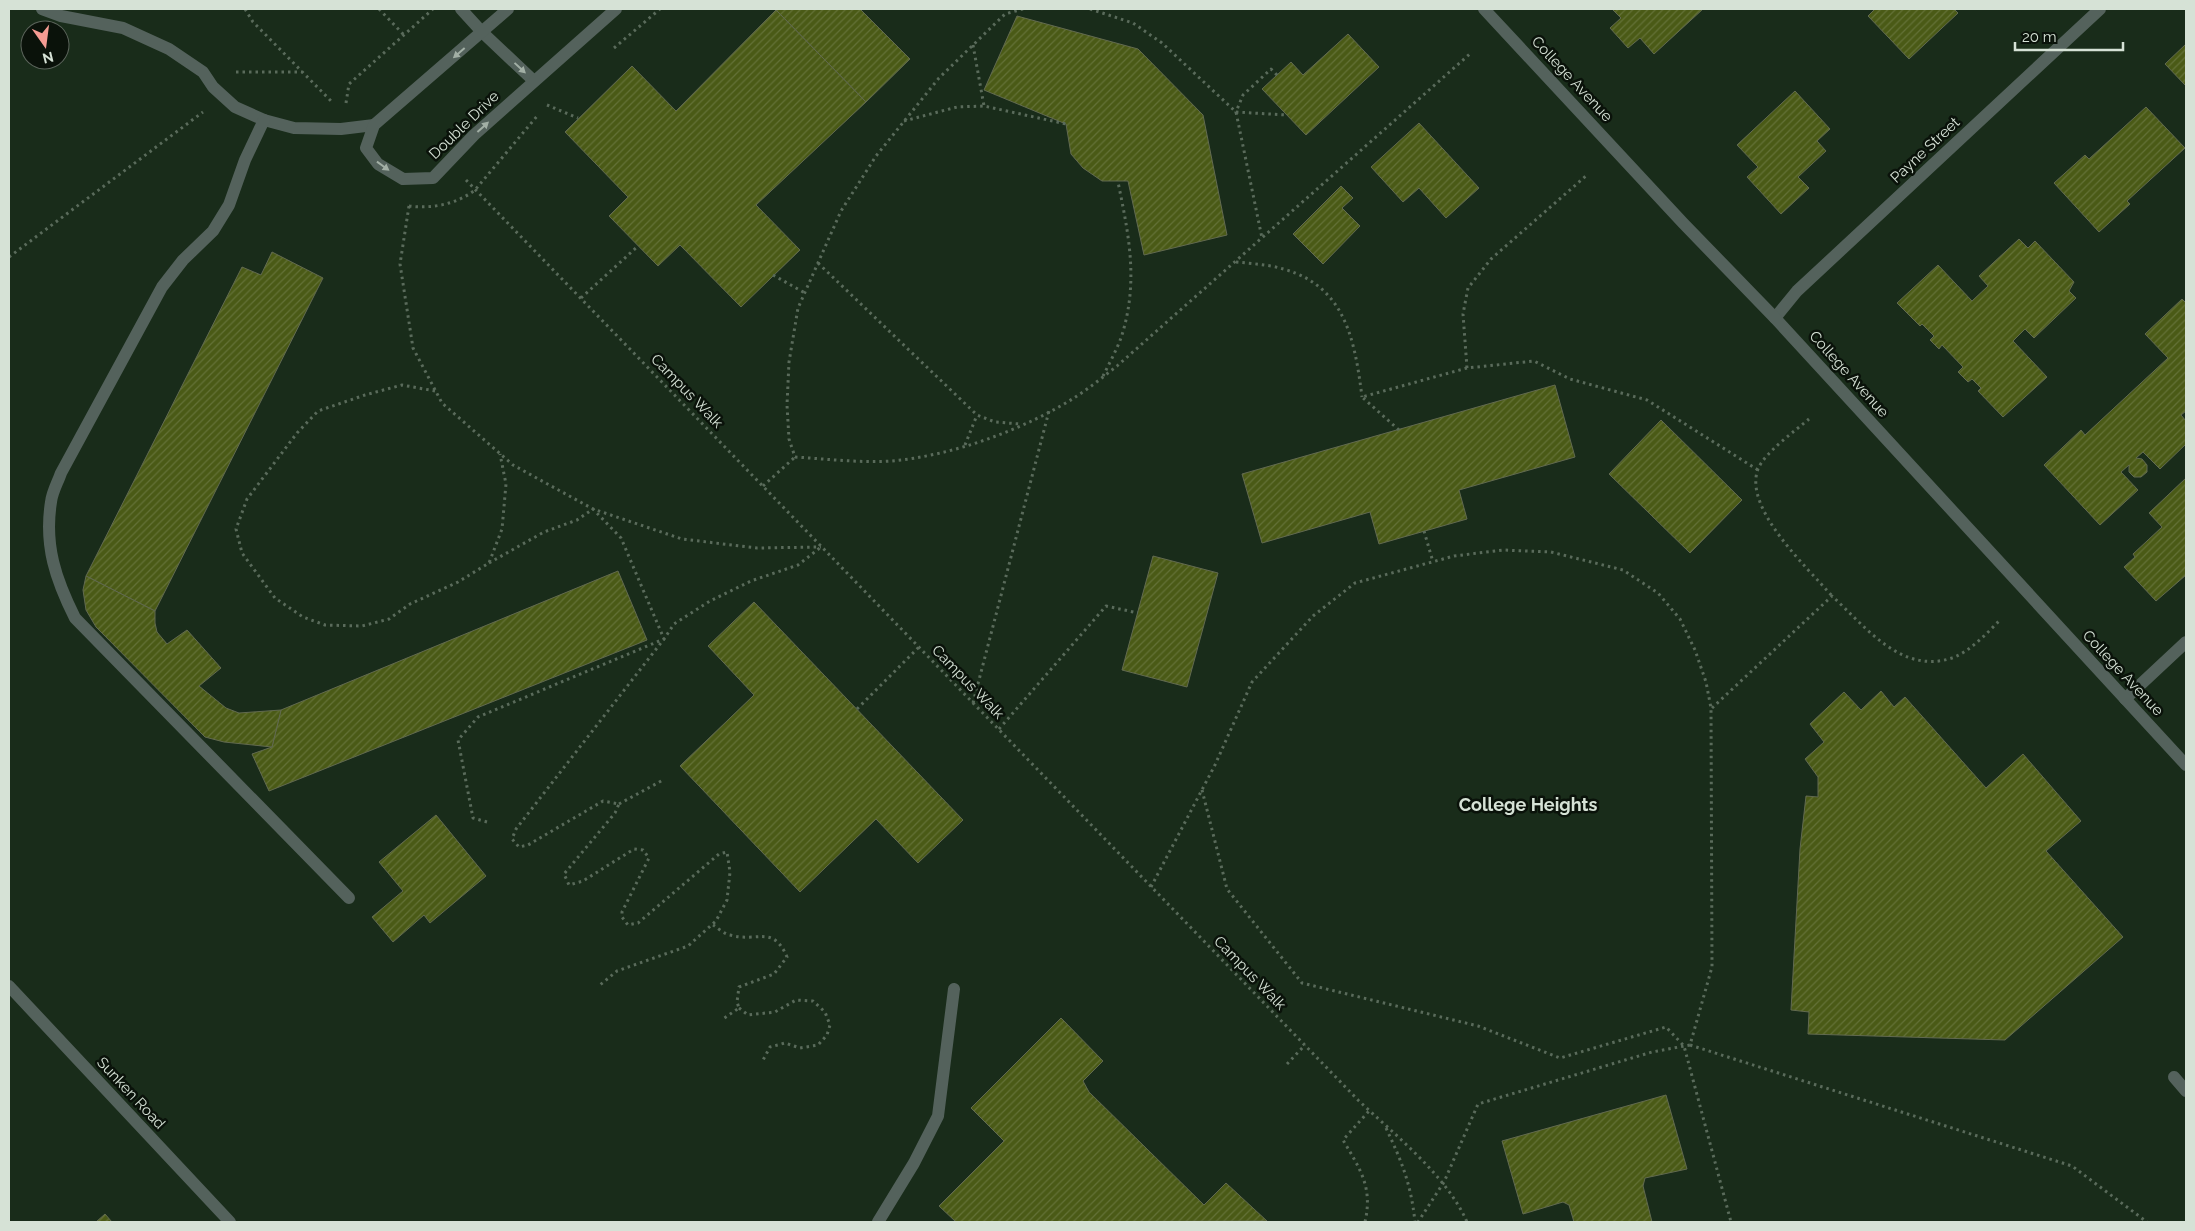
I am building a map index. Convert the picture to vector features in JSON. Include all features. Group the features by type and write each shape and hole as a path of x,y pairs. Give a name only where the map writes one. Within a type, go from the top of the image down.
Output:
{"street":[{"path":"42,9 61,16 123,28 169,49 203,72 213,87 235,107 264,120 294,128 341,130 374,125 508,9"},
{"path":"461,9 482,32 534,81"},
{"name":"Double Drive","path":"374,125 366,148 378,164 403,179 433,178 534,81 616,9"},
{"name":"College Avenue","path":"1484,9 1683,223 1775,318 2186,765"},
{"name":"Payne Street","path":"1775,318 1797,291 2100,9"},
{"path":"264,120 245,160 229,205 213,231 183,260 162,287 61,473 51,501 52,559 60,587 75,618 349,898"},
{"path":"2125,699 2186,642"},
{"name":"Sunken Road","path":"9,986 230,1222"},
{"path":"878,1222 914,1162 938,1116 954,989"},
{"path":"2174,1077 2186,1091"}],"path":[{"path":"245,9 253,22 337,108"},
{"path":"379,9 404,35"},
{"path":"795,457 789,439 787,405 790,362 798,308 841,210 876,156 939,78 1005,14 1023,9"},
{"path":"1090,9 1133,23 1162,44 1236,112 1288,115"},
{"path":"973,45 984,106"},
{"path":"763,486 795,457 848,461 891,460 936,453 985,440 1022,424 1076,396 1103,377 1472,52"},
{"path":"1262,238 1236,112 1242,95 1271,69 1277,74"},
{"path":"203,72 303,72"},
{"path":"521,94 578,118"},
{"path":"9,257 223,96"},
{"path":"903,121 957,107 984,106 1066,124"},
{"name":"Campus Walk","path":"448,162 1369,1111 1444,1182 1460,1207 1466,1222"},
{"path":"1467,368 1463,314 1468,288 1491,259 1586,175"},
{"path":"1103,377 1120,338 1129,306 1130,242 1118,182"},
{"path":"409,206 400,264 412,348 442,403 513,465 593,509 682,539 757,548 822,547"},
{"path":"581,298 638,246"},
{"path":"1235,262 1270,266 1300,275 1324,290 1341,312 1356,351 1362,397 1399,430"},
{"path":"818,263 977,416 995,422 1022,424"},
{"path":"774,275 805,293"},
{"path":"1362,397 1467,368 1534,361 1570,380 1647,400 1758,470"},
{"path":"436,391 402,386 365,394 318,411 296,433 247,499 236,529 242,553 275,598 303,617 325,625 362,626 389,619 410,604 458,582 544,532 577,520 593,509"},
{"path":"973,703 1049,410"},
{"path":"965,445 977,416"},
{"path":"1809,419 1768,456 1758,470 1756,493 1770,525 1832,596 1888,647 1907,658 1929,662 1953,658 1976,643 2000,619"},
{"path":"489,563 502,529 506,484 500,454"},
{"path":"593,509 621,538 664,639"},
{"path":"1424,531 1433,562"},
{"path":"619,804 603,801 528,845 519,847 512,839 516,829 674,624 710,601 751,581 798,564 822,547"},
{"path":"1151,886 1215,765 1252,682 1314,616 1356,583 1454,556 1503,550 1551,552 1623,570 1658,593 1680,619 1695,650 1706,682 1711,708 1712,967 1690,1045"},
{"path":"1711,708 1832,596"},
{"path":"999,729 1106,606 1138,613"},
{"path":"486,822 473,818 458,740 478,717 664,639"},
{"path":"857,709 919,647"},
{"path":"600,984 617,972 688,946 713,925 728,900 730,872 727,852 719,854 638,923 628,925 622,917 622,912 649,858 643,850 634,850 583,881 569,885 564,874 615,813 619,804 663,780"},
{"path":"1202,790 1227,889 1302,983 1478,1026 1560,1058 1666,1027 1684,1046 1731,1222"},
{"path":"713,925 728,935 747,938 768,936 782,944 788,958 774,974 740,987 737,1002 739,1008 748,1015 775,1012 796,1000 813,1001 825,1012 830,1025 827,1035 818,1045 800,1048 785,1043 770,1047 762,1062"},
{"path":"723,1019 739,1008"},
{"path":"1287,1064 1305,1045"},
{"path":"1418,1222 1444,1182 1478,1104 1652,1052 1690,1045 2072,1166 2147,1222"},
{"path":"1365,1222 1368,1198 1364,1177 1342,1140 1369,1111"},
{"path":"1384,1126 1403,1164 1412,1195 1414,1222"}],"building":[{"path":"777,9 860,9 910,59 866,102"},
{"path":"1612,9 1703,9 1654,54 1640,38 1628,48 1610,28 1621,18"},
{"path":"1875,9 1954,9 1958,13 1909,59 1868,16"},
{"path":"776,10 866,102 756,205 800,250 741,307 680,245 658,266 609,216 628,197 565,132 632,66 676,111"},
{"path":"1017,16 1138,49 1203,115 1227,235 1144,255 1128,181 1102,181 1083,168 1071,154 1066,124 984,90"},
{"path":"1348,34 1379,67 1306,135 1262,89 1291,62 1303,75"},
{"path":"2186,44 2186,86 2165,64"},
{"path":"1795,91 1830,129 1817,141 1826,151 1798,177 1809,188 1781,214 1747,177 1758,167 1737,145"},
{"path":"2146,107 2185,148 2127,201 2130,204 2099,232 2054,183 2085,155 2089,159"},
{"path":"1419,123 1479,188 1446,218 1419,188 1403,202 1371,167"},
{"path":"1341,186 1353,198 1342,208 1360,226 1323,264 1293,234"},
{"path":"2019,239 2028,248 2035,241 2074,282 2069,291 2076,298 2034,338 2025,329 2013,341 2047,377 2003,417 1978,391 1981,388 1972,379 1968,382 1958,372 1963,367 1942,345 1939,349 1930,340 1934,336 1922,324 1920,326 1897,303 1938,265 1972,301 1988,286 1979,276"},
{"path":"272,252 323,278 155,611 86,576 242,267 261,275"},
{"path":"2182,299 2186,303 2186,411 2181,415 2186,421 2186,444 2160,469 2143,452 2136,458 2142,459 2147,465 2147,472 2141,477 2134,477 2129,472 2129,465 2121,472 2138,490 2100,525 2044,465 2081,430 2085,435 2168,358 2145,334"},
{"path":"1555,385 1575,457 1459,490 1467,519 1379,544 1370,512 1262,543 1242,474"},
{"path":"1661,420 1742,500 1690,553 1609,474"},
{"path":"2186,478 2186,575 2156,601 2124,567 2135,557 2133,554 2162,527 2149,513"},
{"path":"1153,556 1218,573 1187,687 1122,670"},
{"path":"618,571 647,640 269,791 252,754 272,747 281,710"},
{"path":"86,576 155,611 157,632 167,644 187,630 221,668 199,686 226,708 239,713 281,710 272,747 224,742 205,737 96,627 86,610 83,590"},
{"path":"754,602 963,820 918,863 876,819 800,892 680,766 754,695 708,646"},
{"path":"1881,691 1894,707 1905,697 1986,788 2023,754 2081,821 2046,851 2123,937 2005,1040 1808,1034 1809,1012 1791,1010 1800,849 1806,796 1818,797 1818,777 1805,759 1824,742 1810,724 1844,692 1861,710"},
{"path":"436,815 486,876 430,923 424,915 393,942 372,917 403,891 379,862"},
{"path":"1061,1018 1103,1061 1083,1081 1089,1092 1204,1205 1226,1183 1267,1221 956,1222 939,1206 1004,1141 971,1108"},
{"path":"1666,1095 1687,1169 1645,1178 1643,1186 1652,1222 1574,1222 1569,1205 1563,1202 1523,1214 1502,1141"},
{"path":"105,1214 112,1222 96,1222"}],"district":[{"name":"College Heights","path":"1528,804"}]}
